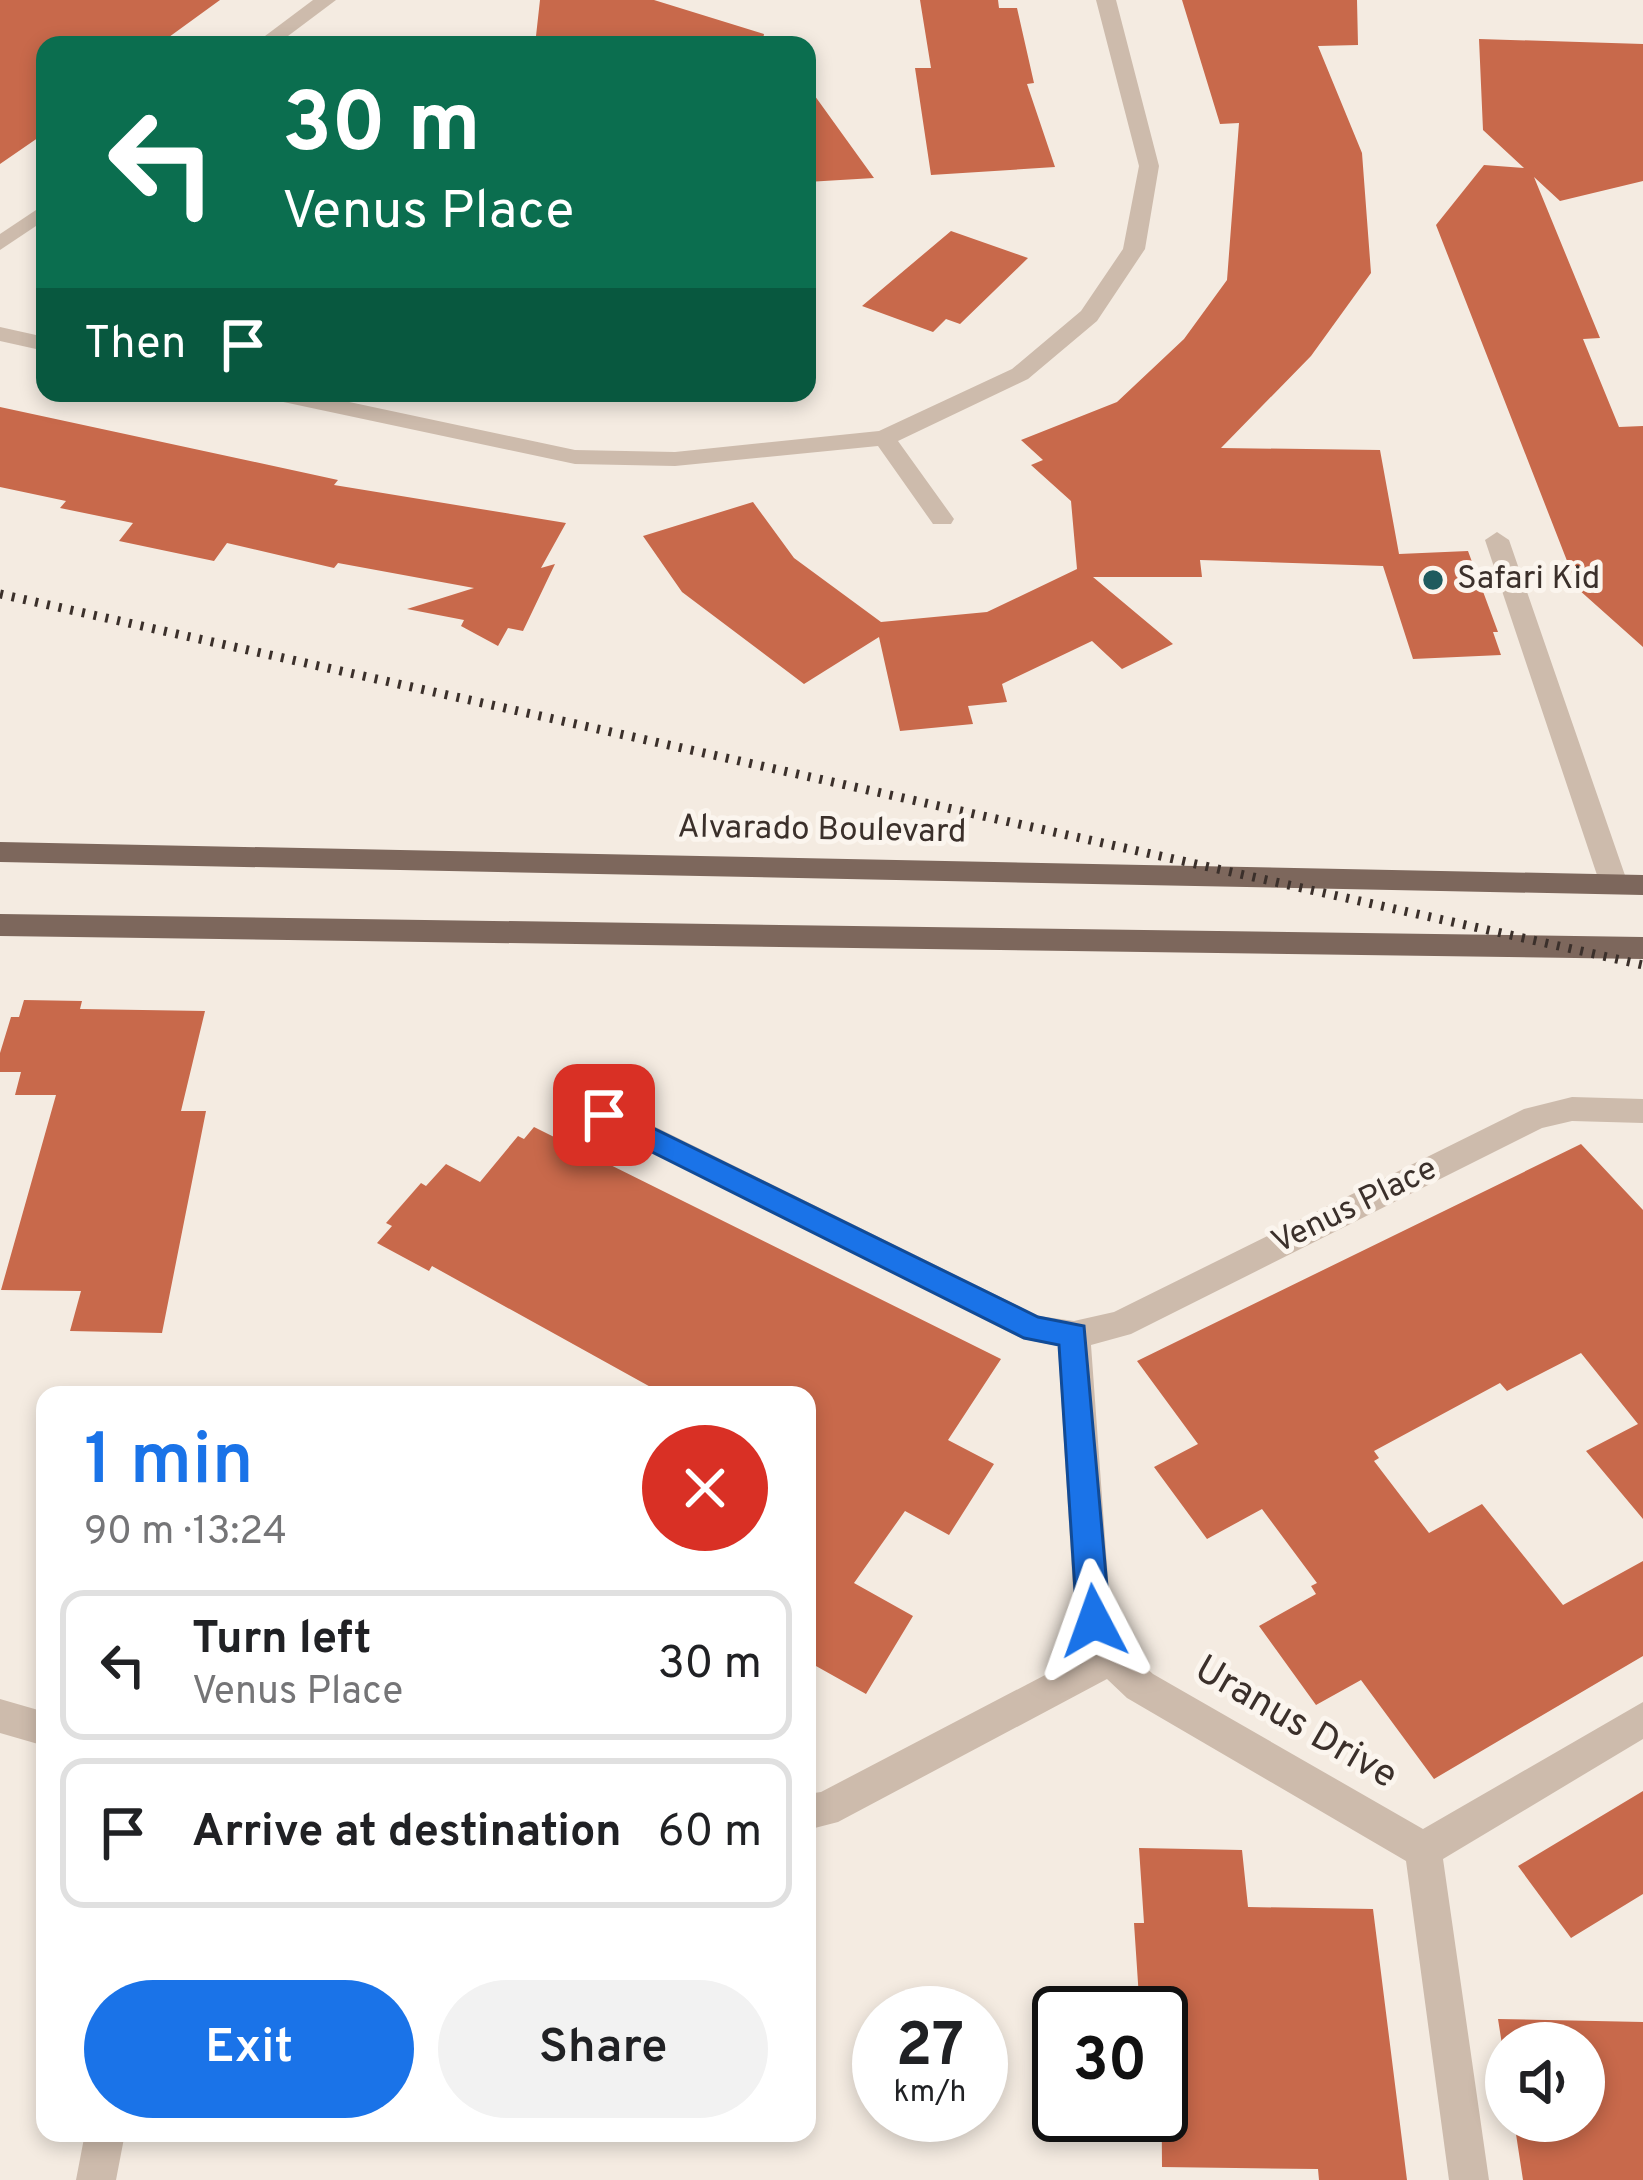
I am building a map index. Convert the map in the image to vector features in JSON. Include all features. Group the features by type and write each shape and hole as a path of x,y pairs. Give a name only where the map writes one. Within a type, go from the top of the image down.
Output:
{"main road":[{"name":"Alvarado Boulevard","path":"0,851 1629,884"},
{"path":"0,925 1643,948"}],"street":[{"path":"276,36 326,0"},
{"path":"316,402 575,457 675,459 884,438 1020,374 1089,316 1134,249 1149,166 1106,0"},
{"path":"0,244 36,217"},
{"path":"0,334 36,342"},
{"path":"884,438 942,519"},
{"path":"1497,540 1629,884"},
{"name":"Venus Place","path":"1073,1335 1120,1324 1535,1118 1572,1109 1643,1112"},
{"path":"604,1115 1034,1329 1073,1335 1094,1621 1110,1659 816,1810"},
{"name":"Uranus Drive","path":"1110,1659 1140,1686 1423,1850"},
{"path":"0,1717 36,1727"},
{"path":"1469,2180 1423,1850 1643,1719"},
{"path":"96,2180 103,2142"}],"building":[{"path":"0,0 220,0 170,36 36,36 36,139 0,164"},
{"path":"540,0 654,0 764,34 764,36 536,36"},
{"path":"920,0 998,0 999,8 1017,8 1034,83 1027,84 1055,167 931,175 915,68 931,68"},
{"path":"1182,0 1357,0 1358,45 1318,46 1362,153 1371,273 1311,356 1221,448 1380,450 1399,554 1468,551 1498,632 1493,632 1501,655 1413,659 1383,566 1200,560 1202,577 1093,577 1173,644 1122,669 1092,641 1002,684 1007,702 968,706 973,724 900,731 879,637 804,684 682,592 643,536 753,502 794,558 881,622 987,612 1077,569 1071,501 1031,465 1043,460 1021,440 1117,402 1184,339 1227,280 1239,123 1220,124"},
{"path":"1479,39 1643,44 1643,181 1560,201 1534,177 1600,338 1583,339 1619,427 1643,426 1643,647 1578,589 1436,225 1484,165 1524,168 1483,130"},
{"path":"816,97 874,178 816,181"},
{"path":"951,231 1028,258 960,324 946,319 933,332 862,306"},
{"path":"0,407 338,480 334,485 566,523 541,568 555,564 523,631 508,628 498,646 461,626 464,620 407,609 474,588 338,563 334,568 227,543 214,561 119,541 133,523 60,508 66,501 0,487"},
{"path":"24,1000 82,1001 80,1009 205,1011 181,1111 206,1111 162,1333 70,1331 81,1291 1,1290 56,1095 15,1095 21,1072 0,1072 0,1053 11,1017 19,1017"},
{"path":"534,1127 1001,1359 948,1440 994,1464 949,1535 905,1511 854,1583 913,1616 866,1694 816,1666 816,1386 649,1386 432,1266 429,1271 377,1243 392,1226 386,1223 421,1183 426,1186 446,1164 480,1182 518,1136 524,1139"},
{"path":"1581,1144 1643,1210 1643,1519 1586,1451 1638,1424 1581,1353 1507,1391 1500,1383 1374,1451 1379,1458 1374,1461 1429,1533 1482,1504 1563,1605 1643,1561 1643,1656 1434,1779 1361,1680 1316,1705 1259,1626 1316,1594 1311,1586 1317,1583 1262,1509 1207,1539 1154,1467 1198,1444 1137,1361"},
{"path":"1643,1791 1643,1894 1571,1938 1518,1866"},
{"path":"1139,1848 1242,1850 1248,1907 1373,1909 1407,2180 1319,2180 1318,2169 1162,2167 1162,2142 1188,2142 1188,1986 1138,1986 1134,1923 1144,1923"},
{"path":"1498,2019 1643,2022 1643,2180 1523,2180 1517,2142 1605,2142 1605,2022"}],"railway":[{"path":"0,594 1643,965"}],"place":[{"name":"Safari Kid","path":"1433,580"}],"route":[{"path":"604,1115 1034,1329 1073,1335 1094,1621"}]}
